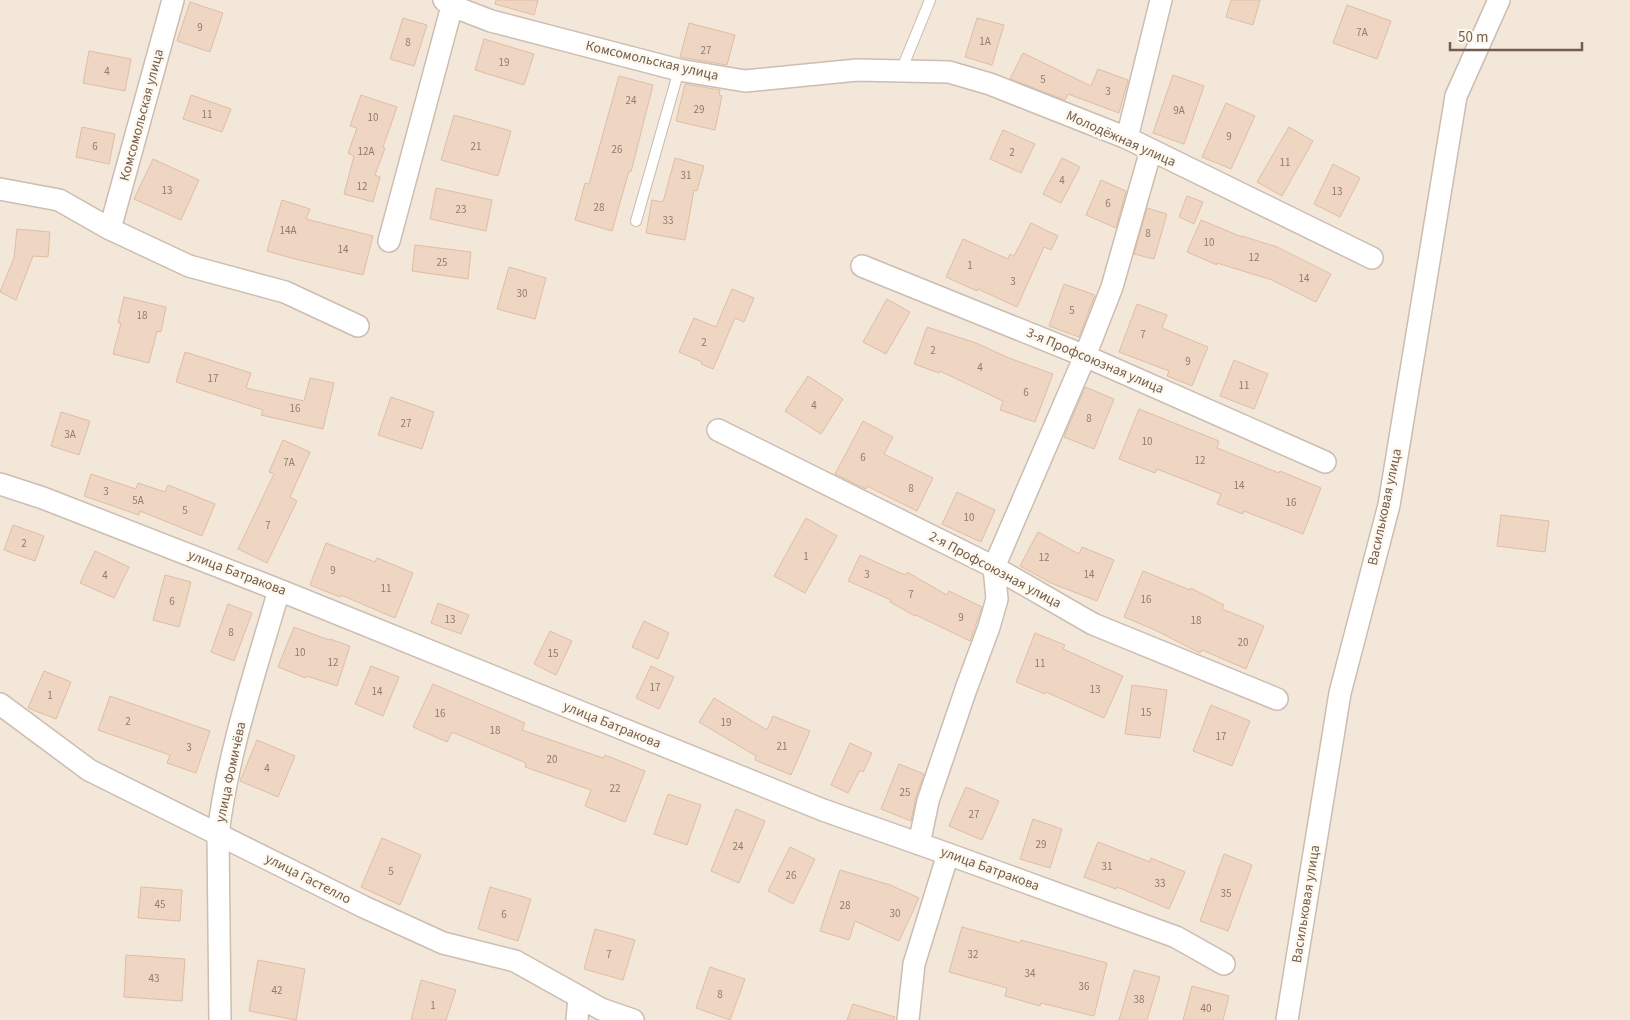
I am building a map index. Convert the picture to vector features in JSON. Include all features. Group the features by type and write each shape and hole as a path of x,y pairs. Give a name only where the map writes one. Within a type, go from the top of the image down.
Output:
{"street":[{"name":"Комсомольская улица","path":"110,229 173,0"},
{"path":"1127,138 1161,0"},
{"name":"Васильковая улица","path":"1287,1020 1340,693 1389,505 1456,96 1499,0"},
{"name":"Комсомольская улица","path":"389,242 448,3 491,21 679,70 745,82 857,70"},
{"name":"Молодёжная улица","path":"857,70 949,72 990,84 1127,138 1372,258"},
{"path":"919,844 928,801 997,599 994,567 1085,356 1112,287 1151,150"},
{"path":"0,189 59,200 110,229 189,266 285,292 358,326"},
{"name":"3-я Профсоюзная улица","path":"862,266 1085,356 1325,462"},
{"name":"2-я Профсоюзная улица","path":"718,430 994,567 1093,624 1277,699"},
{"name":"улица Батракова","path":"0,484 43,498 279,590 823,810 1176,937 1224,964"},
{"name":"улица Фомичёва","path":"220,1020 218,834 222,803 240,729 279,590"},
{"name":"улица Гастелло","path":"0,704 89,770 364,907 444,943 514,961 601,1009 633,1020"},
{"path":"908,1020 914,964 948,854"},
{"path":"576,1020 579,997"}],"lane":[{"path":"901,71 930,0"},
{"path":"636,221 679,70"}],"shaded area":[{"path":"0,0 1630,0 1630,1020 0,1020"}],"building":[{"path":"496,0 538,0 534,15 495,4"},
{"path":"1231,0 1260,0 1253,25 1226,17"},
{"path":"190,2 223,13 210,52 177,41"},
{"path":"1347,5 1391,21 1377,59 1333,43"},
{"path":"403,18 427,25 414,66 390,59"},
{"path":"977,18 1004,25 992,65 965,57"},
{"path":"689,23 735,35 727,65 680,57"},
{"path":"484,39 534,54 524,85 475,70"},
{"path":"89,51 131,59 125,91 83,83"},
{"path":"1023,53 1091,86 1098,69 1128,80 1119,113 1068,94 1065,100 1010,79"},
{"path":"1173,75 1204,86 1184,144 1153,133"},
{"path":"619,76 653,85 631,172 629,171 612,231 575,220 585,183 589,184"},
{"path":"685,84 720,90 719,95 722,96 715,130 676,121"},
{"path":"191,95 231,109 222,132 183,119"},
{"path":"361,95 397,107 375,175 380,177 373,202 344,194 354,156 348,153 357,128 350,126"},
{"path":"1226,103 1255,116 1231,169 1202,157"},
{"path":"454,115 511,131 498,176 441,160"},
{"path":"82,127 115,134 109,164 76,157"},
{"path":"1289,127 1313,141 1282,196 1257,182"},
{"path":"1003,130 1035,144 1021,173 990,159"},
{"path":"675,158 704,166 697,191 694,190 685,240 646,233 652,200 663,202"},
{"path":"1062,158 1080,167 1061,203 1043,194"},
{"path":"153,159 199,180 181,220 134,199"},
{"path":"1333,164 1360,178 1340,217 1314,204"},
{"path":"1101,180 1126,191 1116,228 1086,215"},
{"path":"436,188 492,200 486,231 430,219"},
{"path":"1187,196 1203,202 1194,224 1179,217"},
{"path":"282,200 310,209 306,219 373,236 363,275 267,251"},
{"path":"1147,208 1167,214 1154,259 1134,254"},
{"path":"1201,220 1242,237 1277,247 1331,274 1316,302 1272,280 1217,263 1217,265 1187,252"},
{"path":"1031,223 1058,236 1051,250 1044,247 1017,307 946,277 963,239 1008,259 1010,254 1014,256"},
{"path":"17,229 50,232 48,257 33,256 16,300 0,292 14,258"},
{"path":"415,245 471,252 468,279 412,271"},
{"path":"509,267 546,278 535,319 497,309"},
{"path":"1064,284 1095,295 1079,337 1049,326"},
{"path":"732,289 754,298 744,322 735,318 713,369 679,352 694,318 716,327"},
{"path":"124,297 166,307 161,332 157,331 149,363 113,354 121,323 118,323"},
{"path":"887,299 910,312 886,354 863,342"},
{"path":"1137,304 1167,315 1162,328 1208,347 1192,386 1167,376 1169,371 1119,352"},
{"path":"927,327 976,343 1009,358 1053,374 1035,422 1000,410 1003,401 940,371 939,373 914,364"},
{"path":"185,352 251,373 246,388 304,401 310,378 334,383 323,429 261,415 263,410 176,382"},
{"path":"1234,360 1268,374 1254,409 1220,396"},
{"path":"808,376 843,399 821,434 785,411"},
{"path":"1085,387 1114,399 1094,449 1064,437"},
{"path":"391,397 434,412 422,449 378,435"},
{"path":"1139,409 1219,441 1217,448 1321,488 1303,534 1244,511 1243,514 1217,504 1221,494 1157,469 1155,473 1119,459"},
{"path":"61,412 90,421 79,455 51,446"},
{"path":"863,421 893,437 884,454 933,478 917,511 867,486 866,489 835,474"},
{"path":"283,440 310,452 290,497 297,501 267,563 238,549 274,474 269,472"},
{"path":"91,474 136,489 138,483 165,492 168,485 215,504 202,536 140,511 139,515 84,496"},
{"path":"957,492 995,510 981,542 942,524"},
{"path":"1501,515 1549,521 1545,552 1497,546"},
{"path":"806,518 837,536 805,593 774,576"},
{"path":"13,525 44,536 35,561 4,550"},
{"path":"1038,532 1079,554 1082,547 1114,560 1097,601 1051,583 1020,566"},
{"path":"326,543 375,562 377,558 413,573 395,618 341,595 340,597 310,585"},
{"path":"95,551 129,567 114,598 80,583"},
{"path":"860,555 905,575 907,572 947,595 949,591 982,607 970,641 915,616 890,602 891,600 848,581"},
{"path":"1143,571 1190,590 1191,588 1224,605 1222,609 1264,626 1246,669 1202,650 1200,653 1155,630 1124,617"},
{"path":"165,575 191,582 179,627 153,620"},
{"path":"438,603 469,615 461,634 431,623"},
{"path":"228,604 252,613 234,661 211,652"},
{"path":"644,621 669,633 658,659 632,647"},
{"path":"294,627 350,646 337,686 307,676 306,678 278,667"},
{"path":"550,631 572,641 556,675 534,664"},
{"path":"1035,633 1065,645 1063,649 1123,676 1104,718 1046,692 1045,694 1016,682"},
{"path":"371,666 399,677 383,716 355,704"},
{"path":"651,666 674,677 659,709 636,698"},
{"path":"44,671 71,682 56,719 28,708"},
{"path":"433,684 525,723 522,730 603,758 605,755 645,771 625,822 585,806 591,790 525,767 526,763 452,732 447,742 413,727"},
{"path":"1132,685 1167,690 1160,738 1125,734"},
{"path":"110,696 210,731 196,773 167,763 170,755 98,730"},
{"path":"714,698 767,730 773,716 810,731 791,775 755,760 756,756 699,722"},
{"path":"1211,705 1250,721 1232,766 1193,751"},
{"path":"257,740 295,756 278,797 240,781"},
{"path":"850,743 872,753 863,772 860,770 848,793 831,785"},
{"path":"899,764 924,774 916,797 911,821 881,809"},
{"path":"966,787 999,801 982,840 949,826"},
{"path":"668,794 701,805 687,845 654,834"},
{"path":"736,809 765,821 739,883 711,871"},
{"path":"1033,819 1062,829 1050,868 1020,859"},
{"path":"382,838 421,855 400,905 361,887"},
{"path":"1098,842 1150,862 1151,858 1185,872 1169,909 1117,887 1116,889 1084,877"},
{"path":"790,847 815,859 793,904 768,891"},
{"path":"1224,854 1252,865 1228,931 1200,921"},
{"path":"840,870 890,885 919,898 899,941 855,921 849,940 820,931"},
{"path":"141,887 182,890 180,921 138,918"},
{"path":"490,887 531,899 518,941 478,929"},
{"path":"962,927 1020,943 1021,940 1107,963 1094,1016 1041,1003 1040,1006 1005,996 1007,988 949,972"},
{"path":"595,929 635,940 623,980 584,969"},
{"path":"126,955 185,959 182,1001 124,997"},
{"path":"258,960 305,969 296,1020 249,1011"},
{"path":"710,967 745,979 730,1020 696,1008"},
{"path":"1134,970 1160,977 1147,1020 1119,1020"},
{"path":"421,980 456,990 446,1020 411,1020"},
{"path":"1192,986 1229,996 1223,1020 1183,1020"},
{"path":"853,1004 895,1017 894,1020 847,1020"}]}
